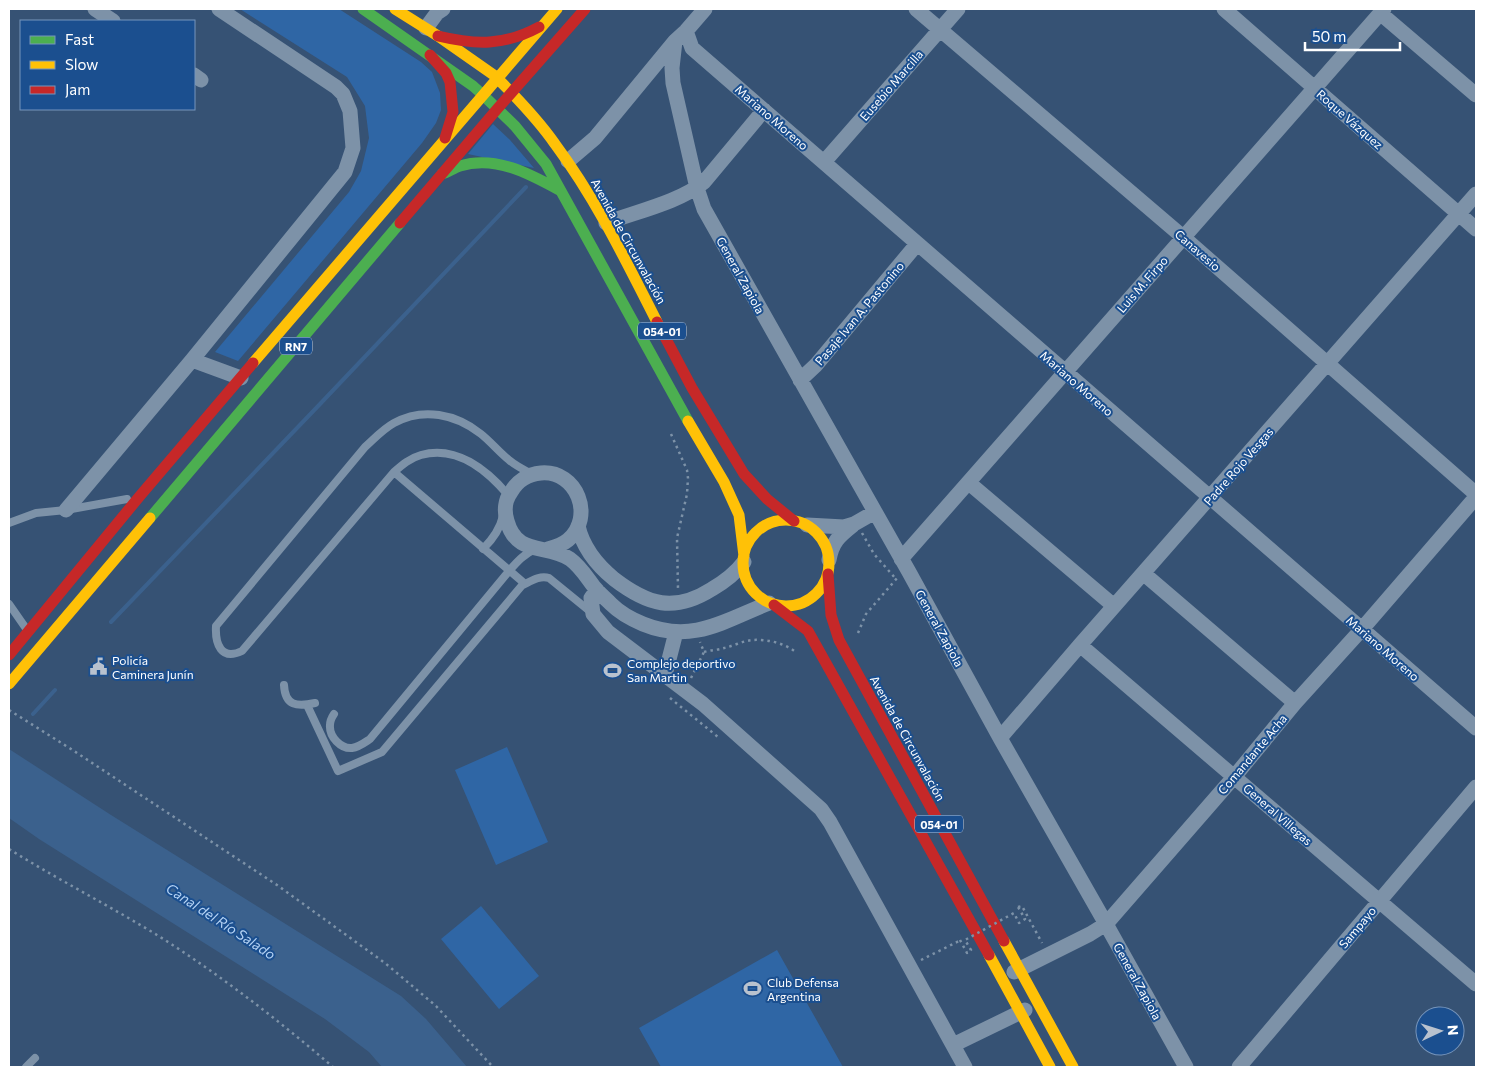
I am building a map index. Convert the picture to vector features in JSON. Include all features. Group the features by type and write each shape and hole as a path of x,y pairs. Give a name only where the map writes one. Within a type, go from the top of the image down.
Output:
{"main road":[{"name":"054-01","path":"363,9 473,86 498,108 532,145 544,162 680,408 724,482 739,515 745,574 750,587 760,598 772,604 808,631 1050,1067"},
{"name":"054-01","path":"395,9 498,78"},
{"name":"RN7","path":"9,655 139,497 444,138 483,96 557,9"},
{"name":"RN7","path":"9,684 498,108 585,9"},
{"path":"432,32 470,42 499,42 520,37 544,23"},
{"path":"539,80 547,53"},
{"path":"430,55 446,73 450,82 453,112 444,138"},
{"name":"Avenida de Circunvalación","path":"498,78 542,124 568,161 606,223 677,360 744,474 766,500 818,534 826,546 829,567 830,613 832,624 839,640 1073,1067"},
{"path":"540,104 545,129"},
{"path":"442,174 460,166 477,163 498,163 522,170 561,191"},
{"path":"744,559 747,546 755,534 766,525 780,521 800,523"},
{"path":"772,604 787,607 801,604 813,598 823,587 829,567"}],"street":[{"path":"95,9 112,20"},
{"path":"66,510 192,360 345,172 354,148 350,111 343,94 336,87 219,9"},
{"path":"432,32 437,13 443,9"},
{"path":"568,161 595,138 680,36 705,9"},
{"name":"Canavesio","path":"916,9 1183,237 1476,495"},
{"name":"Eusebio Marcilla","path":"824,162 958,9"},
{"name":"Roque Vázquez","path":"1224,9 1476,229"},
{"path":"1382,11 1476,95"},
{"name":"Luis M. Firpo","path":"902,559 1382,11"},
{"name":"Mariano Moreno","path":"680,36 1476,728"},
{"name":"General Zapiola","path":"680,36 672,68 673,83 697,188 704,209 1186,1067"},
{"path":"606,223 684,195 697,188 764,110"},
{"name":"Padre Rojo Vesgas","path":"1000,738 1080,644 1476,194"},
{"name":"Pasaje Ivan A. Pastonino","path":"800,380 816,365 917,244"},
{"path":"192,360 241,378"},
{"path":"542,549 559,546 569,540 578,526 582,509 574,488 565,479 555,474 543,472 532,474 514,486 507,501 506,518 509,529 525,545 570,559 577,565 596,590 613,606 630,618 662,631 695,631 772,604"},
{"path":"969,483 1114,606"},
{"name":"Comandante Acha","path":"1002,978 1049,956 1106,924 1234,776 1294,703 1362,629 1476,495"},
{"path":"829,567 831,548 837,539 854,524 875,512"},
{"path":"800,523 844,527 854,524"},
{"path":"578,526 580,537 594,559 605,571 626,588 652,602 665,603 692,600 723,582 737,571 744,559"},
{"path":"1143,573 1294,703"},
{"path":"596,590 591,598 593,614 608,632 710,710 821,809 830,822 965,1067"},
{"path":"665,675 676,632"},
{"name":"General Villegas","path":"1080,644 1476,984"},
{"name":"Sampayo","path":"1239,1067 1476,787"},
{"path":"953,1045 1038,1003"}],"lane":[{"path":"483,549 491,541 501,525 507,501 496,481 482,469 453,454 434,453 420,455 408,460 394,472 242,651 228,654 219,647 216,638 216,626 365,447 394,423 414,414 433,414 451,417 467,424 508,459 532,474"},
{"path":"394,472 523,585"},
{"path":"9,523 36,513 66,510 139,497"},
{"path":"334,714 330,725 331,735 336,742 351,748 362,745 370,739 509,571 528,552 542,549"},
{"path":"284,685 288,701 295,705 311,704 338,771 382,752 523,585 544,576 549,578 593,614"},
{"path":"9,604 29,631"},
{"path":"26,1067 35,1058"}],"path":[{"path":"669,430 687,470 688,478 687,494 677,546 678,590 682,602"},
{"path":"677,704 704,652 695,631"},
{"path":"663,692 722,741"},
{"path":"9,710 277,885 384,962 436,1006 493,1067"},
{"path":"9,849 157,935 229,984 293,1033 332,1067"},
{"path":"910,966 960,940 967,953 971,950 965,940 973,935 1014,913 1019,923 1025,920 1018,907 1022,906 1049,956"}],"shaded area":[{"path":"240,9 339,9 421,62 432,72 440,93 441,110 436,123 422,143 238,361 215,352 349,192 361,171 369,138 365,106 347,77"},
{"path":"493,124 510,140 534,168 468,154"},
{"path":"507,747 548,842 496,865 455,770"},
{"path":"481,906 539,976 499,1009 441,939"},
{"name":"Club Defensa Argentina","path":"777,950 843,1067 661,1067 639,1028"}],"water":[{"name":"Canal del Río Salado","path":"9,749 401,996 426,1019 467,1067 382,1067 369,1052 325,1019 39,839 9,818"}],"waterway":[{"path":"111,622 526,187"},
{"path":"33,714 55,690"}],"traffic: fast":[{"path":"363,9 483,95"},
{"path":"484,96 515,126 546,164 688,421"},
{"path":"442,174 460,166 473,163 487,163 512,168 537,178 561,191"},
{"path":"150,518 400,223"}],"traffic: slow":[{"path":"395,9 438,36 498,78"},
{"path":"253,363 557,9"},
{"path":"500,81 536,119 584,186 610,231 657,322"},
{"path":"688,421 724,482 739,515 744,556"},
{"path":"9,684 150,518"},
{"path":"786,520 802,523 810,527 822,539 826,547 829,563 826,579 822,587 810,599 802,603 786,606 770,603 762,599 750,587 746,579 743,563 746,547 750,539 762,527 770,523 786,520"},
{"path":"1004,941 1073,1067"},
{"path":"989,955 1050,1067"}],"traffic: jam":[{"path":"400,223 585,9"},
{"path":"438,36 477,42 502,41 539,27"},
{"path":"430,55 446,73 450,82 453,112 445,138"},
{"path":"657,322 692,388 744,474 767,499 794,521"},
{"path":"9,655 139,497 253,363"},
{"path":"828,574 831,615 839,640 1004,941"},
{"path":"774,605 808,631 989,955"}],"place":[{"name":"Policía Caminera Junín","path":"98,667"},
{"name":"Complejo deportivo San Martin","path":"613,670"},
{"name":"Club Defensa Argentina","path":"753,989"}]}
